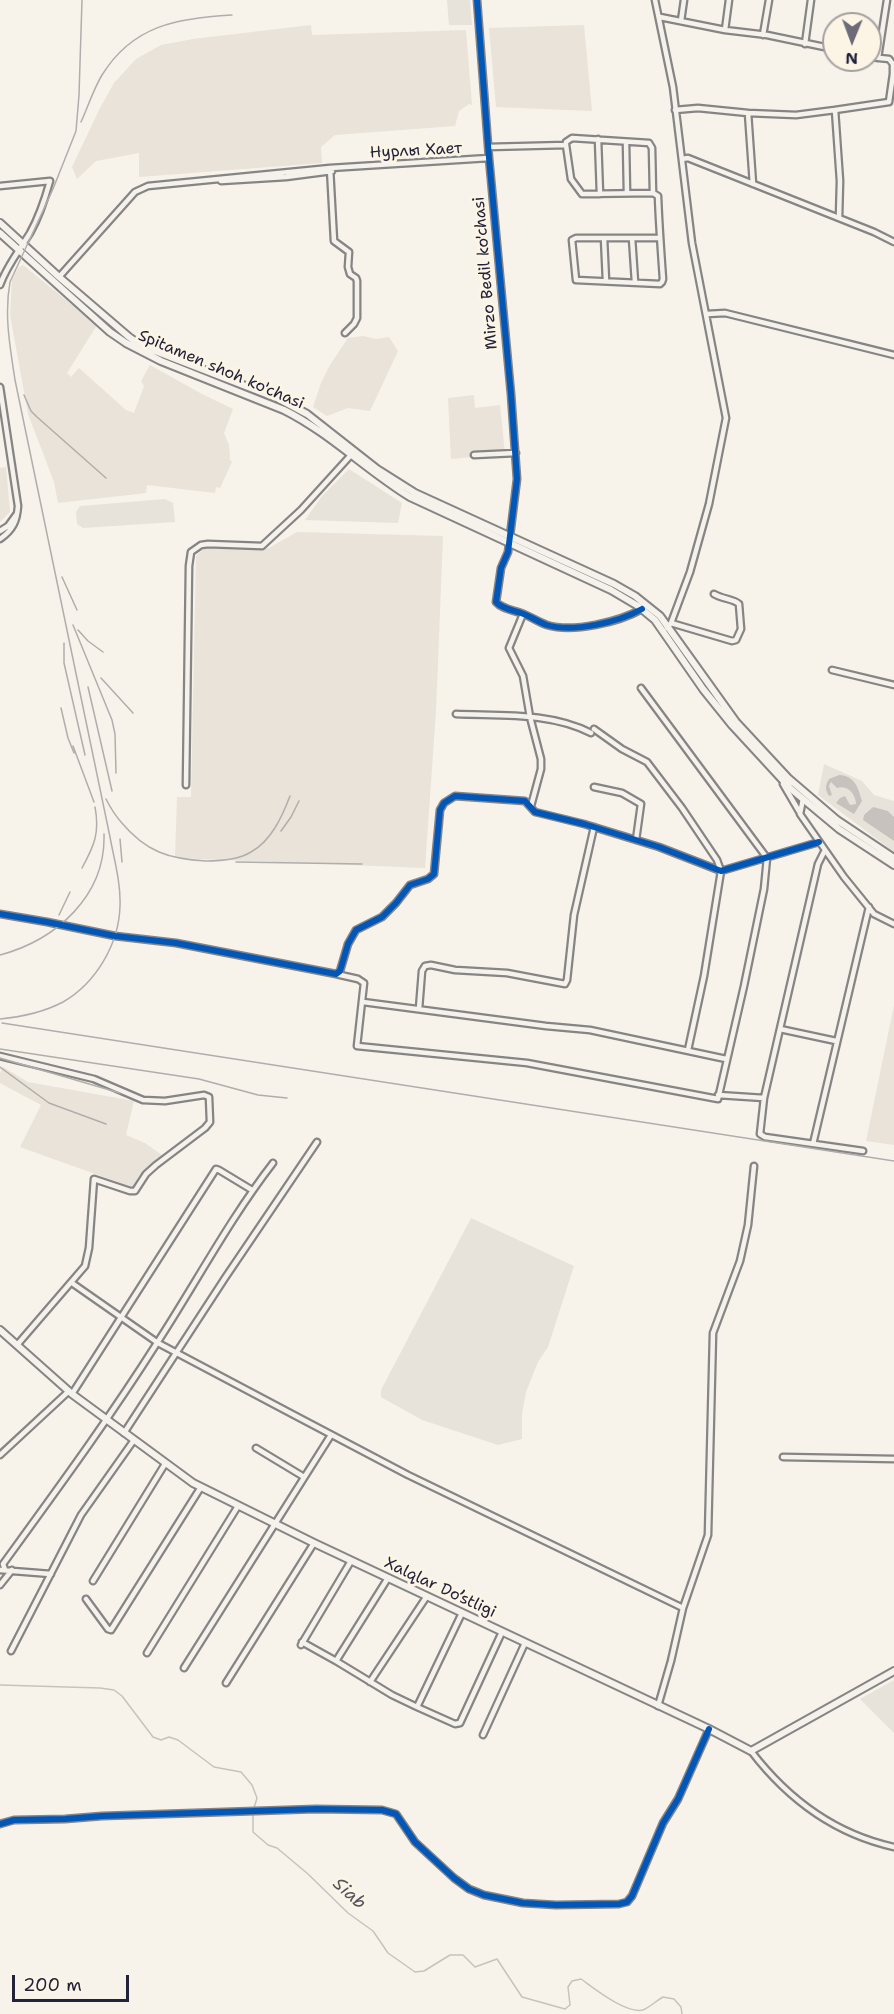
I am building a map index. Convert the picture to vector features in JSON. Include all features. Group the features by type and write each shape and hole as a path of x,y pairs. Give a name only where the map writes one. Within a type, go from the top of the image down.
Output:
{"main road":[{"name":"Spitamen shoh ko'chasi","path":"0,223 58,277 142,346 279,399 307,414 377,469 415,493 510,540"},
{"name":"Spitamen shoh ko'chasi","path":"0,233 110,332 126,343 161,361 306,421 385,482 410,496 510,540"},
{"path":"510,540 611,590 667,627 736,722 803,796 839,829 894,865"},
{"path":"510,540 630,593 660,616 732,725 780,779 894,858"},
{"name":"Xalqlar Do’stligi","path":"0,1330 70,1392 165,1464 201,1487 351,1561 751,1751"},
{"path":"751,1751 894,1671"}],"street":[{"name":"Mirzo Bedil ko'chasi","path":"477,0 516,453 517,486 510,540 501,568 496,602 500,606 523,614"},
{"path":"655,0 660,17 675,110 692,243 726,418 709,504 690,572 667,627 736,640 741,628 739,604 714,594"},
{"path":"681,21 684,0"},
{"path":"725,30 729,0"},
{"path":"763,35 769,0"},
{"path":"805,44 811,0"},
{"path":"882,32 887,0"},
{"path":"660,17 822,47"},
{"path":"675,110 698,108 796,115 889,102 893,64 889,59 882,58"},
{"path":"835,110 840,181 839,218"},
{"path":"748,113 753,184"},
{"path":"653,193 652,144 649,142 572,138 566,142 571,179 582,194 653,193 658,196 660,238 662,282 660,284 576,280 572,240 576,238 660,238"},
{"path":"598,139 600,194"},
{"path":"626,142 627,193"},
{"path":"488,147 566,146"},
{"name":"Нурлы Хает","path":"58,277 135,192 148,186 210,179 237,181 344,167 489,158"},
{"path":"682,159 687,158 894,242"},
{"path":"330,170 334,242 349,252 350,274 357,279 357,318 345,333"},
{"path":"0,186 50,181 46,197 23,244 5,270 0,285"},
{"path":"604,238 606,281"},
{"path":"632,238 635,282"},
{"path":"707,314 725,313 894,355"},
{"path":"0,387 18,506 14,525 0,538"},
{"path":"474,455 516,453"},
{"path":"186,785 191,552 201,545 208,544 262,546 301,510 351,455"},
{"path":"0,531 8,526 17,512"},
{"path":"531,806 541,769 541,759 530,717 523,676 509,648 523,614 546,625 571,629 625,617 642,609"},
{"path":"832,670 894,685"},
{"path":"0,914 115,936 176,943 358,979 364,983 357,1046 527,1064 718,1099 764,890 767,858 641,688"},
{"path":"456,714 530,717 572,723 593,731 647,762 682,808 717,860 721,870 705,976 688,1050"},
{"path":"780,779 819,842 874,914 894,924"},
{"path":"594,787 622,793 641,804 636,840"},
{"path":"336,974 340,970 348,944 356,930 382,917 410,885 428,879 434,874 440,810 448,798 455,796 525,801 535,812 636,840 721,870 819,842"},
{"path":"800,814 803,796"},
{"path":"419,1009 422,971 425,966 507,973 564,984 567,980 574,915 594,827"},
{"path":"825,850 818,864 764,1098 760,1134 765,1137 863,1151"},
{"path":"813,1144 869,907"},
{"path":"363,1002 590,1030 726,1059"},
{"path":"780,1029 836,1041"},
{"path":"0,1056 94,1079 143,1100 165,1101 204,1095 209,1097 210,1122 146,1174 135,1191 94,1179 89,1248 85,1266 17,1345"},
{"path":"718,1095 764,1098"},
{"path":"124,1433 317,1143"},
{"path":"51,1574 2,1570 3,1564 158,1343 252,1190 273,1163"},
{"path":"658,1706 683,1608 708,1535 713,1333 740,1261 748,1225 754,1166"},
{"path":"0,1455 70,1392 122,1318 216,1169 252,1190"},
{"path":"72,1283 158,1343 408,1475 683,1608"},
{"path":"184,1668 331,1435"},
{"path":"10,1651 81,1515 134,1440"},
{"path":"256,1448 304,1477"},
{"path":"783,1456 894,1459"},
{"path":"93,1581 165,1464"},
{"path":"86,1599 102,1623 111,1629 201,1487"},
{"path":"147,1653 238,1506"},
{"path":"225,1683 314,1543"},
{"path":"351,1561 301,1644 417,1707 455,1724 460,1723 502,1632"},
{"path":"0,1585 12,1570"},
{"path":"336,1662 388,1578"},
{"path":"370,1682 426,1596"},
{"path":"417,1707 462,1613"},
{"path":"483,1735 525,1643"},
{"path":"0,1824 14,1820 102,1816 316,1809 382,1810 396,1814 415,1842 454,1878 484,1895 523,1903 619,1904 627,1902 632,1896 663,1824 678,1799 709,1730"},
{"path":"751,1751 765,1770 808,1810 850,1833 894,1847"}],"shaded area":[{"path":"447,0 470,0 472,25 449,25"},
{"path":"311,25 312,35 466,30 472,105 469,104 459,111 455,126 335,135 321,147 322,163 139,177 139,153 96,161 77,179 72,167 99,110 114,83 136,59 161,45"},
{"path":"584,25 592,111 496,107 489,28"},
{"path":"23,265 97,325 67,373 71,377 79,368 126,410 134,413 144,386 141,381 150,365 233,409 224,433 232,462 220,488 216,487 215,493 147,485 146,493 58,503 54,482 28,414 10,315 12,280 18,268"},
{"path":"363,336 376,339 389,337 398,351 370,411 348,408 327,416 313,407 321,383 348,338"},
{"path":"474,395 475,408 500,405 505,454 451,459 448,398"},
{"path":"6,467 10,512 0,522 0,468"},
{"path":"349,469 402,503 398,523 305,520 322,496"},
{"path":"165,499 173,503 175,522 83,528 77,524 76,512 80,506"},
{"path":"297,532 443,536 436,711 425,868 175,858 177,797 191,797 196,556 208,545 269,548"},
{"path":"824,764 862,781 874,795 894,801 894,852 818,795"},
{"path":"839,775 852,780 859,791 862,801 854,814 836,803 845,796 850,805 856,804 851,791 841,787 837,788 831,782 829,786 832,795 829,796 827,792 826,785 829,779"},
{"path":"873,807 888,811 894,817 894,841 863,820 864,815"},
{"path":"894,1005 894,1145 866,1141"},
{"path":"3,1067 28,1082 134,1101 126,1135 145,1143 162,1155 138,1177 134,1188 20,1147 41,1105 0,1083 0,1073"},
{"path":"471,1218 574,1266 548,1347 538,1362 526,1392 522,1414 522,1439 498,1445 422,1420 381,1397 381,1390"},
{"path":"894,1680 894,1733 860,1699"}],"waterway":[{"name":"Siab","path":"0,1685 114,1690 122,1696 153,1737 161,1740 169,1737 178,1740 214,1767 241,1772 252,1785 257,1798 254,1808"},
{"name":"Siab","path":"253,1813 253,1832 268,1845 277,1848 308,1874 348,1913 373,1931 388,1953 415,1972 424,1971 450,1955 463,1955 475,1967 497,1959 522,1997 565,2009 570,2005 568,1987 572,1981 581,1979 611,2000 628,2008 643,2010 663,1997 674,1999 681,2007 682,2014"}],"railway":[{"path":"0,1019 48,1009 75,994 104,961 119,920 119,889 115,862 15,380 8,319 10,282 53,189 76,131 82,0"},
{"path":"81,122 102,75 114,58 128,45 158,27 175,22 232,15"},
{"path":"24,395 31,411 106,478"},
{"path":"62,577 77,610"},
{"path":"73,625 112,720 115,734 116,773"},
{"path":"78,630 103,652"},
{"path":"64,643 64,663 85,755"},
{"path":"101,678 133,713"},
{"path":"88,687 112,791"},
{"path":"61,708 74,753"},
{"path":"73,746 94,802"},
{"path":"106,799 121,822 149,847 169,856 212,861 241,857 258,847 275,828 290,796"},
{"path":"281,831 299,801"},
{"path":"82,868 95,839 97,824 95,807"},
{"path":"0,955 40,938 74,912 87,896 96,877 102,856 104,834"},
{"path":"120,839 122,862"},
{"path":"236,862 362,864"},
{"path":"59,915 70,892"},
{"path":"2,1023 894,1161"},
{"path":"0,1049 199,1079 258,1095 287,1098"},
{"path":"0,1058 120,1093"},
{"path":"0,1067 49,1103 106,1124"}],"cycle path":[{"path":"477,0 517,479 508,552 501,568 496,602 504,608 547,625 570,628 609,622 642,609"},
{"path":"0,914 115,936 176,943 336,974 340,971 348,944 356,930 382,917 410,885 428,879 434,874 440,810 444,803 455,796 525,801 535,812 659,847 721,871 819,842"},
{"path":"0,1824 14,1820 102,1816 316,1809 382,1810 396,1814 415,1842 454,1878 469,1889 484,1895 523,1903 619,1904 627,1902 632,1896 663,1823 678,1799 709,1729"}]}
